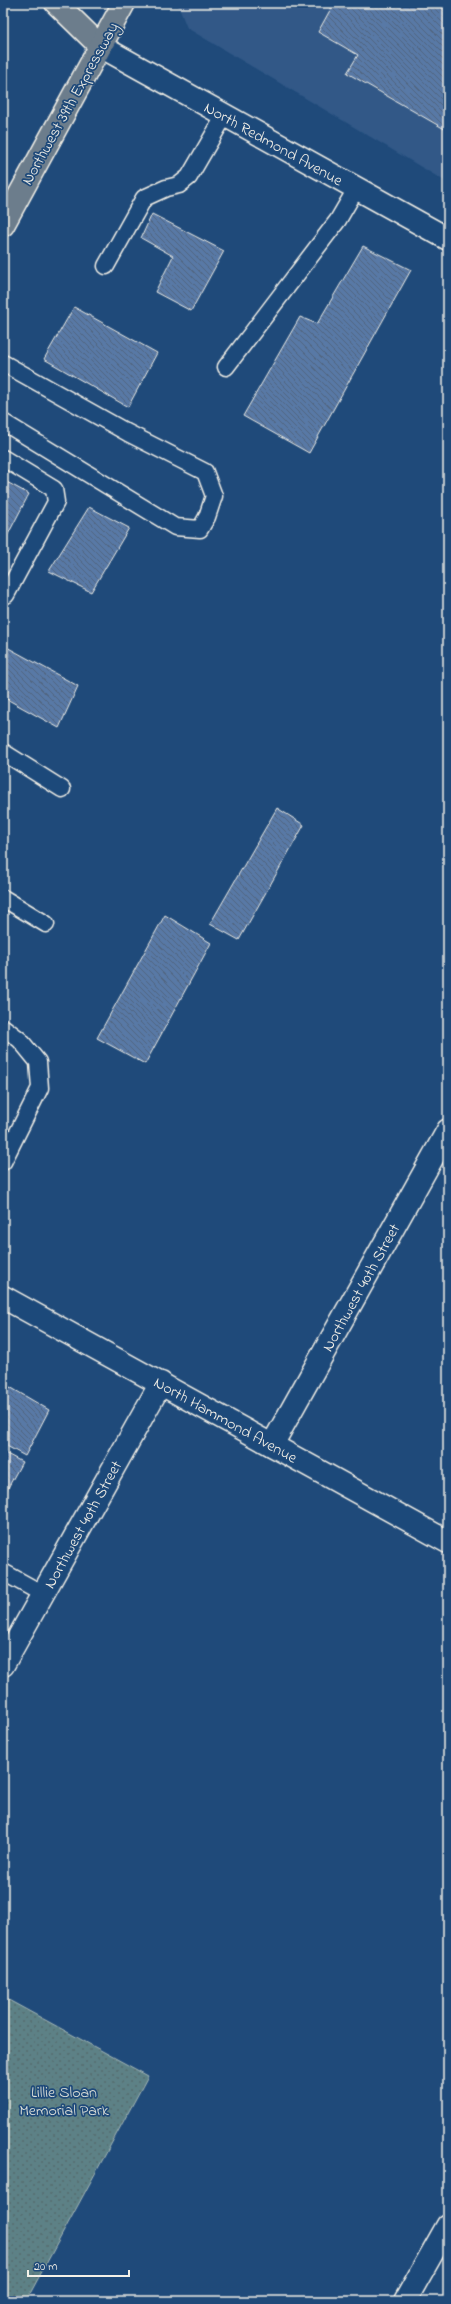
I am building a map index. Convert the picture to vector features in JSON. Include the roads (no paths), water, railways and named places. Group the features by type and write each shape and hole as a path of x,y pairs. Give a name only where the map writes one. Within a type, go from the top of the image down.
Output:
{"highway":[{"path":"56,3 100,46"},
{"name":"Northwest 39th Expressway","path":"3,225 124,3"}],"street":[{"name":"North Redmond Avenue","path":"100,46 448,239"},
{"name":"Northwest 40th Street","path":"272,1445 448,1130"},
{"name":"North Hammond Avenue","path":"3,1297 448,1542"},
{"name":"Northwest 40th Street","path":"3,1665 161,1383"},
{"path":"405,2301 448,2225"}],"lane":[{"path":"106,266 144,198 166,188 179,185 189,177 225,115"},
{"path":"226,367 338,220 356,189"},
{"path":"3,363 128,433 205,472 214,496 207,517 200,529 175,527 3,422"},
{"path":"3,458 54,489 56,502 6,595 3,594"},
{"path":"3,752 62,789"},
{"path":"3,898 46,924"},
{"path":"3,1027 20,1040 38,1062 40,1088 3,1162"},
{"path":"3,1572 43,1594"}],"park label":[{"name":"Lillie Sloan Memorial Park","path":"64,2100"}]}
